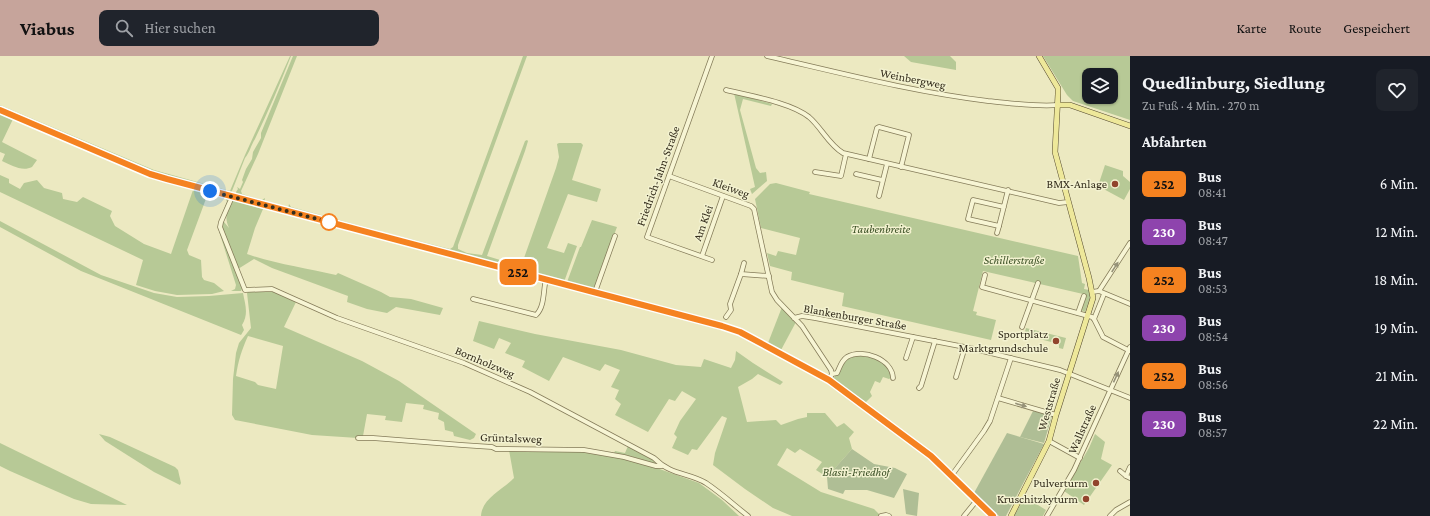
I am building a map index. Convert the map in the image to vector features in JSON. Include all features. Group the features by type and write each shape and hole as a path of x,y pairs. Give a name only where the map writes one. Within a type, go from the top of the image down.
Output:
{"main road":[{"path":"1039,56 1057,86 1058,105 1055,152 1092,292"},
{"path":"1058,94 1062,100 1074,107"},
{"path":"1058,105 1074,107 1130,126"},
{"path":"0,110 150,174 730,328 749,336 829,380 931,456 993,516"},
{"name":"Weststraße","path":"1011,516 1049,441 1069,372 1093,299 1092,292"}],"street":[{"name":"Friedrich-Jahn-Straße","path":"712,56 647,237 712,260"},
{"name":"Weinbergweg","path":"767,56 892,86 945,96 1005,103 1046,106 1058,105"},
{"path":"726,90 771,101 799,111 816,124 838,149 846,154 1008,190 1059,203 1068,202"},
{"path":"869,159 877,128 879,127 908,135 901,167"},
{"path":"815,172 841,176 846,154"},
{"path":"879,196 887,164"},
{"path":"856,174 882,180"},
{"name":"Kleiweg","path":"668,176 751,206 754,209 771,288"},
{"path":"997,233 1008,190"},
{"name":"Bornholzweg","path":"232,196 220,227 245,290 272,289 337,318 464,363 490,374 530,392 654,458 662,466 706,483 748,516"},
{"name":"Am Klei","path":"702,256 723,196"},
{"path":"999,226 969,219 972,202 974,200 1004,207"},
{"path":"595,292 615,236"},
{"path":"1099,291 1130,243"},
{"path":"726,317 731,310 730,304 744,263"},
{"path":"741,274 769,276"},
{"path":"985,275 982,287 1087,316 1094,319 1103,337 1130,349"},
{"path":"473,298 536,315 539,312 544,294 546,279"},
{"path":"1022,327 1038,283"},
{"name":"Blankenburger Straße","path":"771,288 777,300 802,326 831,370 832,374"},
{"path":"1092,292 1099,291 1130,304"},
{"path":"1094,319 1104,294"},
{"path":"1078,313 1084,296"},
{"name":"Blankenburger Straße","path":"794,318 805,316 966,347 1069,372 1130,398"},
{"name":"Blankenburger Straße","path":"906,358 913,337"},
{"path":"919,388 935,341"},
{"path":"956,378 966,347"},
{"name":"Wallstraße","path":"1047,516 1080,458 1130,349"},
{"path":"829,380 832,374 837,373 839,366 847,358 855,355 876,357 891,369 893,378"},
{"path":"952,475 990,421 1011,358"},
{"path":"998,398 1056,415"},
{"name":"Grüntalsweg","path":"358,438 492,447 496,449 579,450 612,454 656,466 662,466"},
{"path":"1049,441 1080,458"},
{"path":"1120,471 1128,477 1130,467"},
{"path":"964,516 977,500"},
{"path":"1110,516 1116,510 1130,502"},
{"path":"881,516 889,516"}],"green space":[{"path":"290,56 269,108 245,158 232,191 229,194 152,173 78,141 76,138 75,140 21,117 22,115 20,114 18,116 0,108 0,105 154,170 230,191"},
{"path":"293,56 297,56 258,154 241,191 242,194 262,200 265,198 264,204 237,196 236,192 238,189 237,187 240,189 243,182 242,180 246,169 261,138 261,133"},
{"path":"523,56 527,56 458,245 458,249 467,253 482,255 525,141 527,140 525,151 487,256 517,265 520,264 524,258 556,168 559,157 557,144 581,143 583,145 572,180 601,189 597,202 568,194 547,248 564,253 568,243 577,246 564,282 485,261 484,259 483,261 383,234 383,232 450,249 453,247"},
{"path":"904,56 950,56 956,62 956,70 911,62"},
{"path":"1043,56 1130,56 1130,120 1082,104 1073,101 1067,95"},
{"path":"734,93 772,104 771,106 743,99 740,110 756,168 760,173 766,172 767,181 752,194 750,189 755,187"},
{"path":"0,114 13,119 2,142 37,160 32,167 24,169 2,161 5,154 0,152"},
{"name":"BMX-Anlage","path":"1105,165 1123,171 1123,176 1130,182 1130,189 1124,200 1098,186"},
{"path":"0,175 9,179 9,183 20,189 24,183 37,180 44,188 62,193 63,199 77,202 83,197 112,211 110,216 115,226 144,244 171,254 193,190 228,199 220,231 242,289 241,291 231,291 235,289 236,285 219,231 219,221 227,202 226,199 210,195 207,196 187,250 189,255 201,260 202,277 204,280 214,283 224,291 212,294 177,295 155,291 136,285 143,260 0,192"},
{"path":"776,183 810,192 809,194 1078,256 1082,283 1085,284 1084,289 1089,290 1090,298 1085,312 1081,310 1085,296 1083,294 983,271 973,311 977,312 976,315 996,320 991,340 842,306 844,293 791,280 792,272 770,266 767,253 776,256 778,251 796,255 800,238 761,228 755,199 770,184"},
{"path":"232,200 263,209 247,254 336,275 338,273 390,297 411,299 443,308 440,315 396,307 387,313 367,309 347,302 348,296 272,268 254,259 238,269 222,227 224,217 224,222 229,228 227,214"},
{"path":"289,204 291,207 380,231 380,234 326,218 288,209"},
{"path":"592,220 617,227 594,288 567,282"},
{"path":"0,221 101,275 154,293 177,297 243,293 246,309 242,325 244,330 241,335 81,271 0,227"},
{"path":"273,291 296,302 284,327 362,361 399,381 476,434 474,438 470,440 454,436 453,432 445,430 444,422 438,419 439,413 423,409 424,405 406,403 402,422 385,420 386,416 367,414 363,436 358,438 312,435 235,420 232,415 233,379 236,353 239,343 251,328 248,292","holes":["248,336 283,346 276,389 258,385 255,382 236,376 240,355"]},
{"path":"782,307 796,322 781,350 768,343"},
{"path":"479,321 535,334 621,350 676,365 701,367 704,359 731,368 735,360 736,351 783,382 780,385 758,374 738,387 747,422 776,420 781,425 807,417 807,413 825,413 837,427 844,423 854,432 849,438 852,449 827,477 816,470 822,462 800,449 795,453 787,448 777,465 821,492 874,509 879,516 792,516 773,508 713,465 715,453 727,418 722,416 697,450 692,449 688,455 672,448 677,437 674,434 680,421 696,399 682,391 675,401 669,399 648,432 615,415 621,404 615,399 619,390 611,387 620,370 605,364 600,371 563,357 549,381 522,367 525,361 505,353 511,343 499,338 494,349 473,341"},
{"name":"Sportplatz Marktgrundschule","path":"1026,328 1066,338 1063,349 1059,348 1059,344 1024,335"},
{"path":"855,356 878,359 886,366 892,377 889,379 883,377 880,383 875,381 870,392 872,396 865,403 833,379 847,359"},
{"path":"1033,411 1052,416 1044,443 1020,437"},
{"path":"1007,433 1044,444 1006,516 999,516 974,493"},
{"path":"99,434 110,437 175,467 178,470 181,483 180,485 154,472 105,441"},
{"path":"1095,434 1105,442 1101,459 1112,465 1084,505 1064,491 1089,448"},
{"path":"0,443 127,505 91,504 74,499 10,471 0,466"},
{"path":"628,446 653,459 656,464 614,453 615,451 625,453"},
{"name":"Blasii-Friedhof","path":"852,449 874,464 895,468 907,474 894,498 867,490 845,490 843,494 828,489 827,477"},
{"path":"509,450 572,450 613,455 654,467 699,483 722,500 739,516 481,516 482,510 489,499 514,478"},
{"path":"903,489 919,493 917,516 906,514"},
{"path":"1025,497 1046,510 1043,516 1014,516"}],"bus line":[{"name":"252","path":"0,110 150,174 730,328 740,332 829,380 931,456 993,516"}],"place":[{"name":"BMX-Anlage","path":"1115,184"},
{"name":"Sportplatz Marktgrundschule","path":"1056,341"},
{"name":"Pulverturm","path":"1096,483"},
{"name":"Kruschitzkyturm","path":"1086,499"}],"route":[{"path":"210,191 329,222"}],"park label":[{"name":"Taubenbreite","path":"881,229"},
{"name":"Schillerstraße","path":"1014,260"}]}
